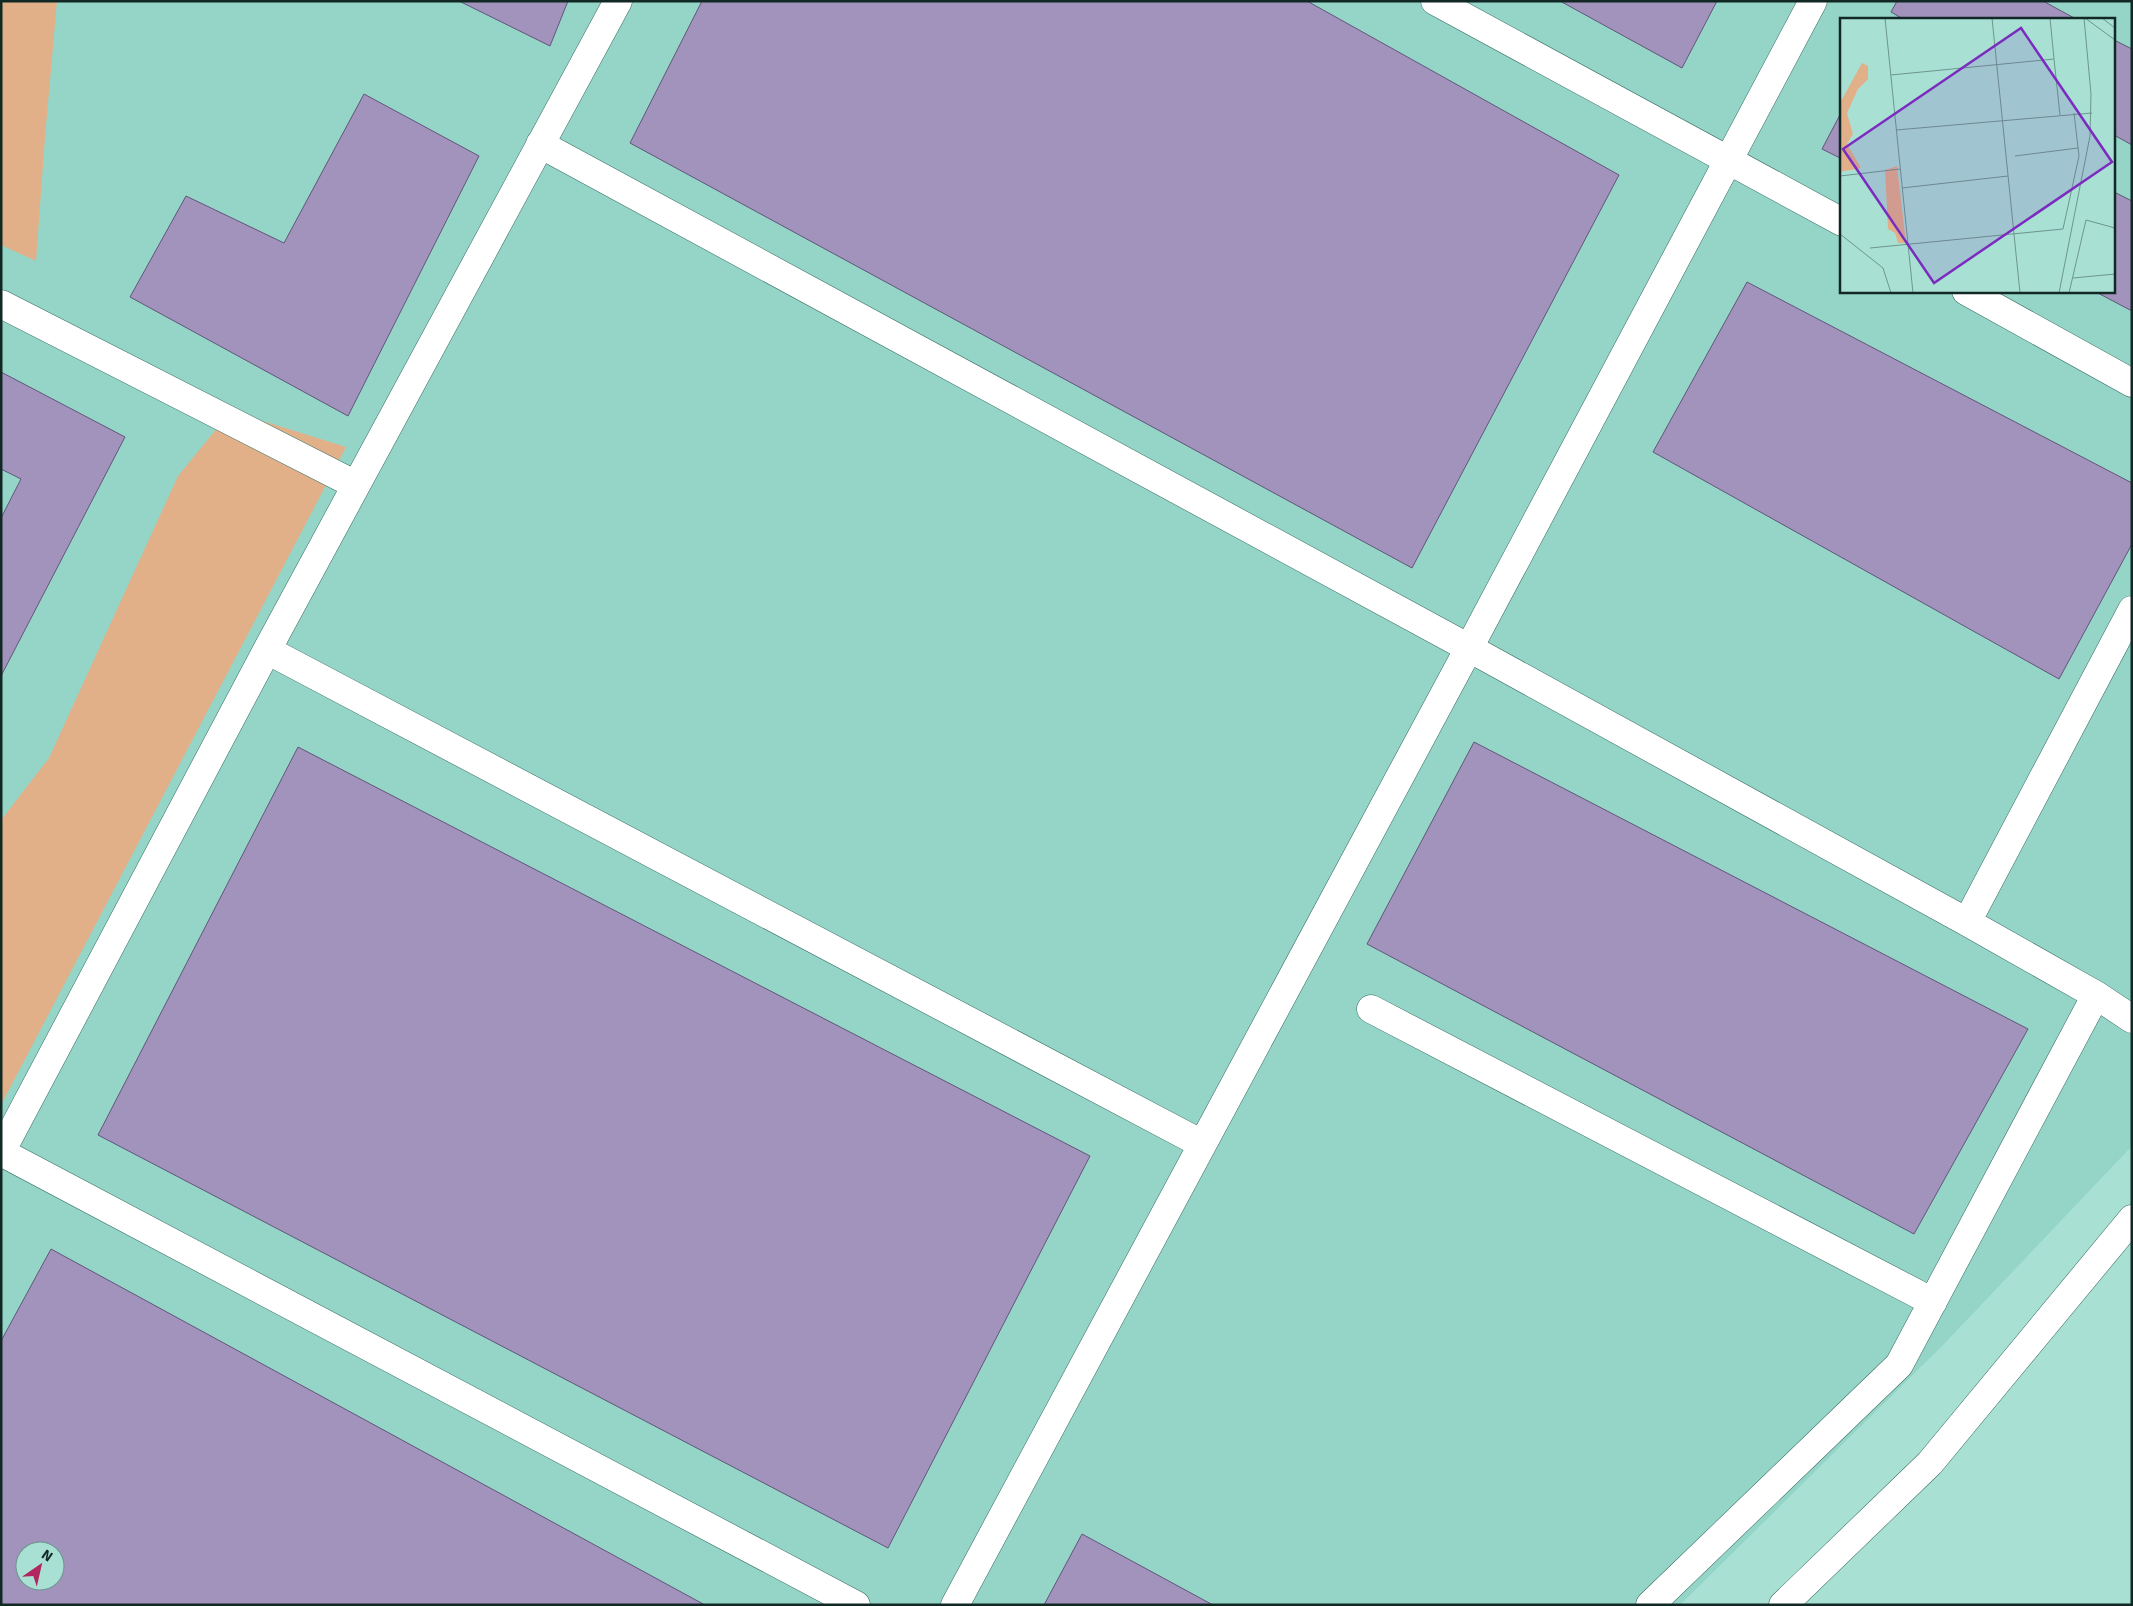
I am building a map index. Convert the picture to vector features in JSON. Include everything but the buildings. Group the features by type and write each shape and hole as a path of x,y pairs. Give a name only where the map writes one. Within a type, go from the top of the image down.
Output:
{"street":[{"path":"618,1 267,650 1,1152 856,1605"},
{"path":"1435,1 1840,221"},
{"path":"955,1605 1469,648 1813,1"},
{"path":"540,144 1469,648 1967,922 2096,995 2132,1019"},
{"path":"1968,292 2132,383"},
{"path":"1,304 356,485"},
{"path":"1967,922 2132,610"},
{"path":"267,650 1202,1144"},
{"path":"1650,1605 1900,1365 2096,995"},
{"path":"1371,1009 1932,1302"},
{"path":"1783,1605 1930,1463 2132,1219"}],"shaded area":[{"path":"1,1 2132,1 2132,1146 1943,1345 1680,1605 1,1605"},
{"path":"1,1 57,1 36,261 1,245"},
{"path":"231,411 346,447 1,1105 1,820 49,758 178,476"}]}
